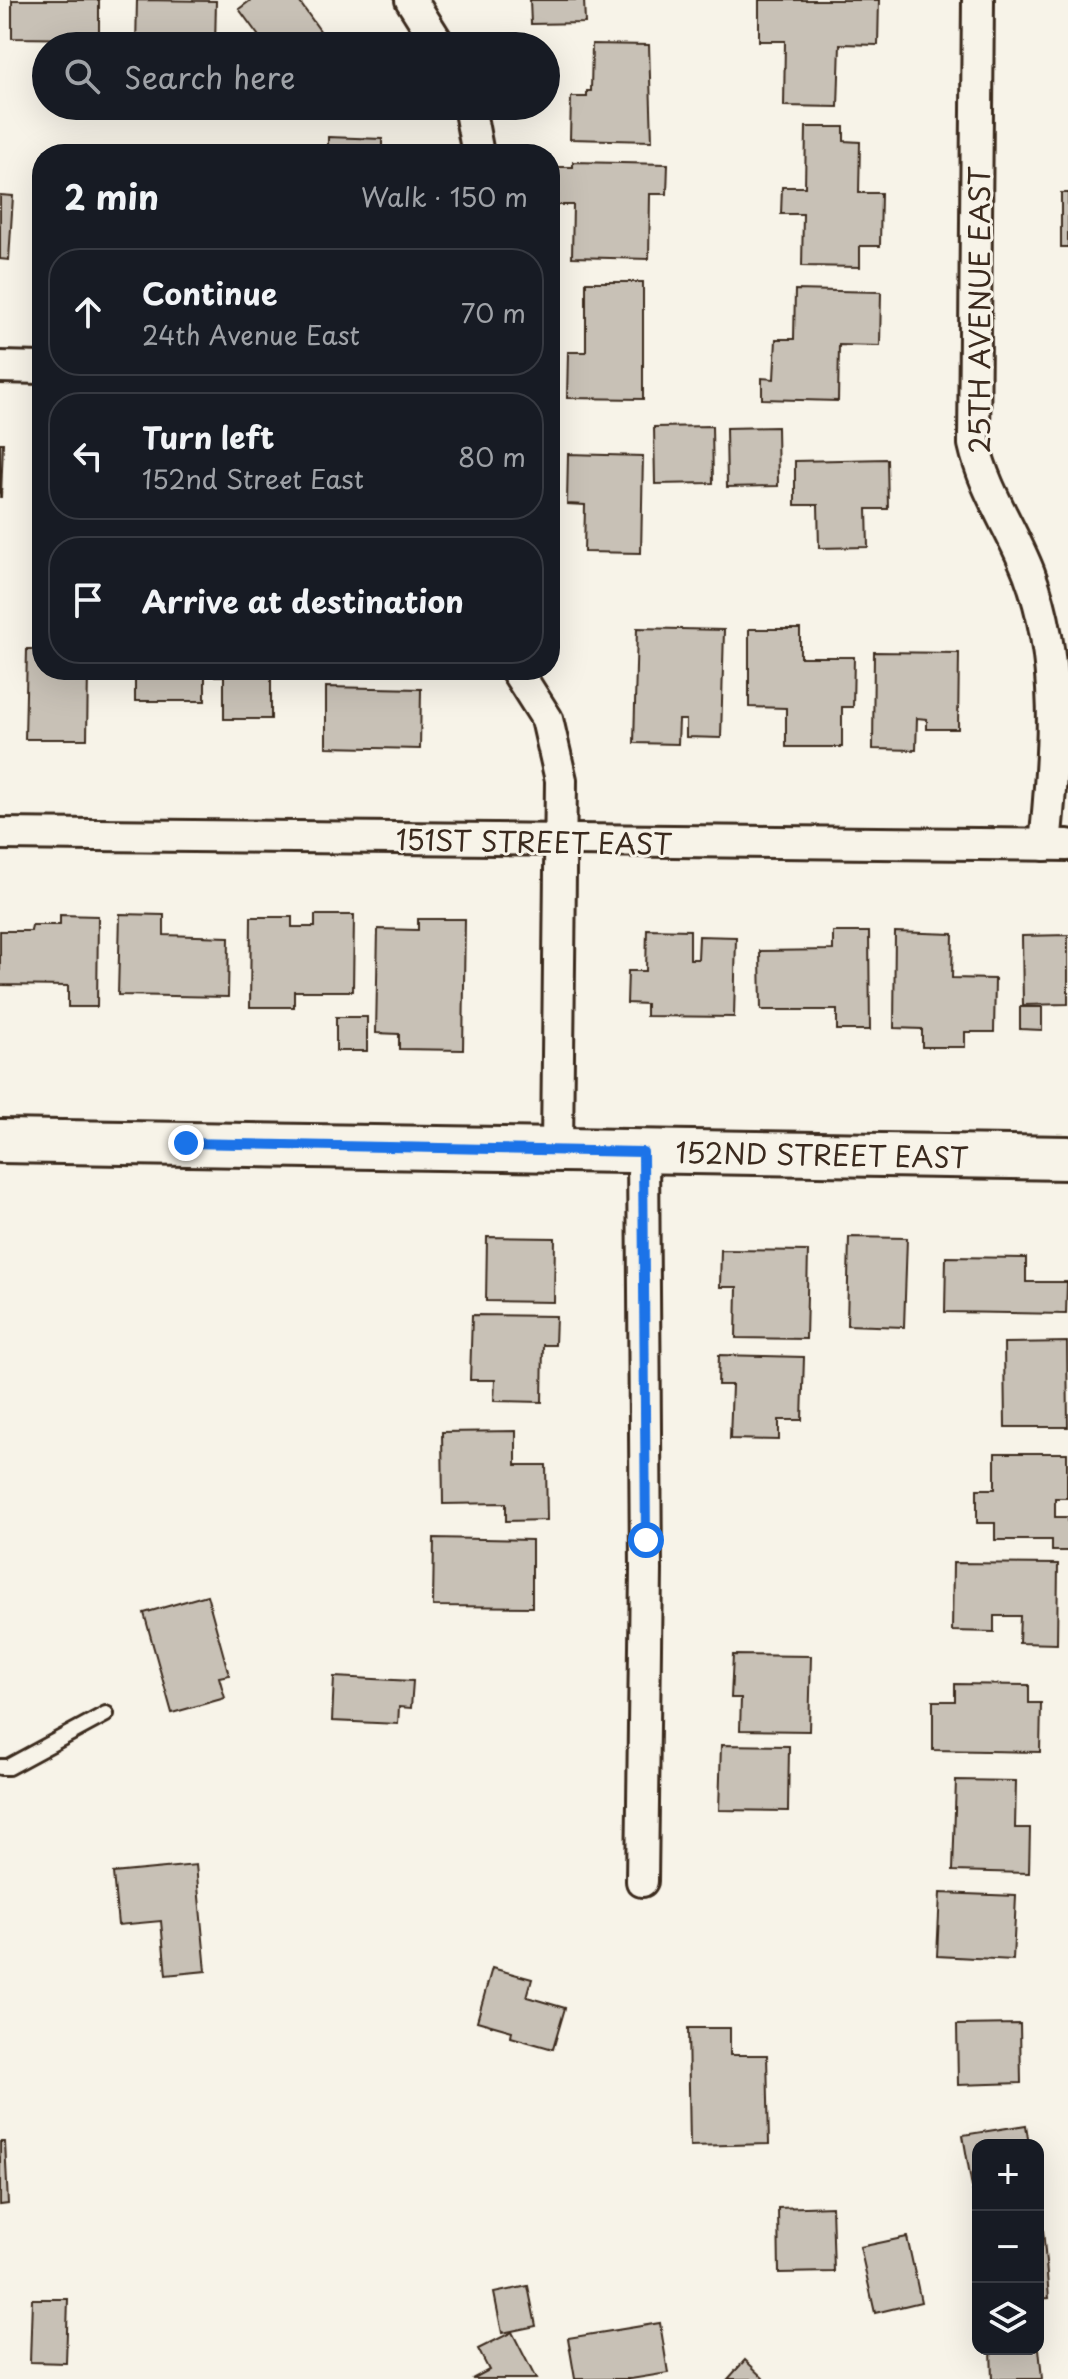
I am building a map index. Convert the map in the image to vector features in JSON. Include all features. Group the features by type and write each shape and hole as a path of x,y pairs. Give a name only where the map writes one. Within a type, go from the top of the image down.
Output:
{"main road":[{"name":"152ND STREET EAST","path":"0,1141 557,1147 643,1152 1068,1158"}],"street":[{"path":"411,0 431,32"},
{"name":"25TH AVENUE EAST","path":"978,0 974,444 979,470 1028,570 1046,622 1052,668 1051,789 1057,845"},
{"path":"472,120 476,144"},
{"path":"0,367 32,368"},
{"path":"522,680 547,719 556,747 561,780 557,1147"},
{"name":"151ST STREET EAST","path":"0,834 1057,845"},
{"path":"642,1881 646,1570 643,1152"}],"lane":[{"path":"0,1767 8,1767 106,1714"}],"building":[{"path":"12,0 99,0 99,32 32,32 32,38 12,38"},
{"path":"137,0 216,1 215,32 136,32"},
{"path":"251,0 298,0 321,32 256,32 239,9"},
{"path":"530,0 584,0 585,23 531,24"},
{"path":"759,0 879,0 878,45 840,44 838,107 784,106 785,41 759,41"},
{"path":"592,44 649,45 652,141 570,139 571,97 587,97 587,91 591,91"},
{"path":"806,127 844,127 844,141 860,142 859,193 881,193 880,246 860,246 860,267 802,266 803,214 781,214 782,187 805,187"},
{"path":"328,137 382,139 382,144 328,144"},
{"path":"573,162 668,164 667,194 650,194 649,259 572,257 573,205 560,205 560,167 573,167"},
{"path":"1061,193 1068,193 1068,247 1061,247"},
{"path":"0,195 13,196 9,260 0,259"},
{"path":"586,282 643,282 643,399 567,398 568,352 586,352"},
{"path":"795,290 881,292 880,346 839,345 838,401 762,399 762,378 774,379 776,339 794,339"},
{"path":"712,426 713,483 655,484 654,427"},
{"path":"777,427 778,486 727,487 726,428"},
{"path":"0,443 3,443 1,497 0,497"},
{"path":"568,454 643,456 641,553 584,552 585,505 567,504"},
{"path":"887,459 888,509 867,509 868,547 819,548 818,505 795,505 795,461"},
{"path":"637,628 724,630 721,738 686,737 686,720 679,720 678,744 634,743"},
{"path":"749,629 800,629 800,657 854,657 853,707 842,707 842,747 786,747 786,708 749,707"},
{"path":"27,649 32,649 32,680 88,680 87,739 25,739"},
{"path":"874,652 959,653 958,729 927,729 927,719 917,718 916,750 873,749"},
{"path":"135,680 205,680 205,701 135,701"},
{"path":"224,680 271,680 271,719 224,719"},
{"path":"326,687 421,689 420,749 326,747"},
{"path":"120,914 164,915 164,935 229,937 228,997 118,995"},
{"path":"60,915 98,916 97,1007 68,1007 68,986 0,985 0,931 31,931 32,925 60,925"},
{"path":"315,915 354,915 353,991 294,991 294,1007 250,1007 251,917 292,917 292,927 315,927"},
{"path":"418,919 465,919 463,1050 399,1049 399,1034 376,1033 378,929 418,930"},
{"path":"647,929 690,930 690,959 698,959 699,936 736,937 734,1017 646,1016 646,1004 627,1003 628,971 646,971"},
{"path":"833,932 869,932 870,1030 837,1030 837,1010 761,1010 760,951 833,950"},
{"path":"895,932 953,934 952,978 995,979 994,1032 965,1032 965,1047 922,1047 922,1029 894,1028"},
{"path":"1068,935 1068,1004 1023,1005 1022,936"},
{"path":"1020,1007 1042,1007 1042,1030 1020,1029"},
{"path":"336,1017 367,1017 367,1051 336,1051"},
{"path":"487,1237 555,1238 554,1302 486,1301"},
{"path":"849,1237 907,1238 904,1327 847,1325"},
{"path":"721,1250 808,1251 806,1339 736,1338 737,1287 720,1287"},
{"path":"946,1257 1026,1258 1026,1282 1067,1282 1066,1314 945,1312"},
{"path":"472,1315 556,1316 555,1345 543,1345 542,1402 494,1401 495,1380 470,1380"},
{"path":"1067,1342 1068,1427 1005,1427 1004,1343"},
{"path":"719,1355 804,1357 802,1420 779,1420 779,1440 730,1439 732,1385 718,1385"},
{"path":"516,1431 516,1465 546,1465 547,1520 506,1521 506,1503 443,1504 442,1432"},
{"path":"995,1453 1067,1453 1067,1498 1055,1498 1055,1517 1068,1517 1068,1551 1052,1551 1052,1540 995,1540 995,1523 977,1523 977,1489 995,1489"},
{"path":"434,1538 532,1540 532,1607 433,1606"},
{"path":"953,1563 1058,1564 1057,1644 1019,1643 1020,1616 994,1616 994,1632 952,1631"},
{"path":"207,1595 229,1675 219,1677 225,1698 172,1713 144,1613"},
{"path":"733,1655 811,1656 809,1731 740,1730 741,1698 731,1698"},
{"path":"334,1677 413,1681 411,1708 399,1707 398,1724 332,1721"},
{"path":"955,1684 1029,1685 1029,1703 1041,1703 1040,1752 933,1750 933,1701 955,1701"},
{"path":"721,1745 789,1746 788,1811 719,1810"},
{"path":"956,1780 1016,1781 1015,1828 1030,1828 1029,1873 953,1871"},
{"path":"196,1865 206,1971 166,1975 161,1921 118,1925 113,1873"},
{"path":"940,1893 1016,1896 1013,1960 937,1956"},
{"path":"492,1968 532,1979 527,1997 565,2008 553,2049 511,2037 512,2031 477,2021"},
{"path":"1020,2024 1021,2083 958,2085 957,2025"},
{"path":"688,2028 730,2028 730,2055 767,2055 769,2144 690,2146"},
{"path":"1026,2125 1028,2139 972,2139 972,2187 963,2135"},
{"path":"0,2142 5,2142 8,2204 0,2205"},
{"path":"832,2206 834,2272 779,2273 778,2208"},
{"path":"907,2237 921,2302 875,2313 860,2247"},
{"path":"1044,2240 1049,2298 1044,2298"},
{"path":"528,2286 536,2326 502,2333 494,2293"},
{"path":"32,2299 68,2299 66,2363 30,2362"},
{"path":"660,2323 668,2373 631,2379 575,2379 568,2338"},
{"path":"512,2332 536,2379 472,2379 489,2370 478,2349"},
{"path":"991,2355 1040,2355 1042,2379 992,2379"},
{"path":"745,2360 765,2379 728,2379"}],"route":[{"path":"186,1143 557,1147 643,1152 646,1540"}]}
